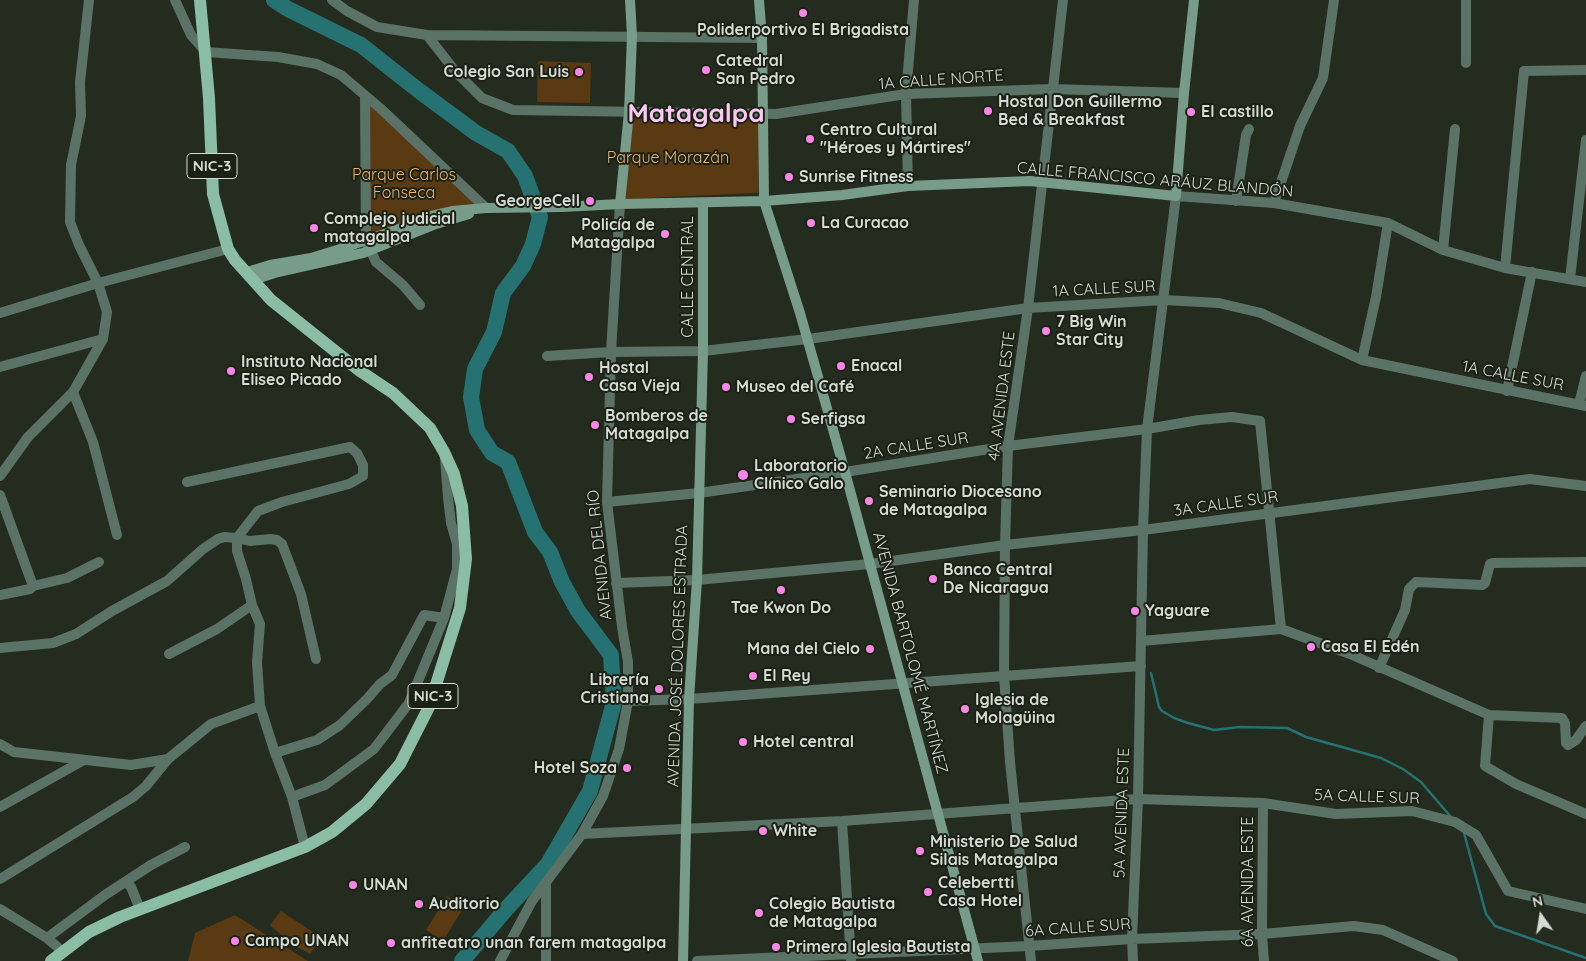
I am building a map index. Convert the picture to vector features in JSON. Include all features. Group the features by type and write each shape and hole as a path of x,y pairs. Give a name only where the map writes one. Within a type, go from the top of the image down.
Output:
{"main road":[{"name":"NIC-3","path":"51,961 89,932 120,916 305,847 332,832 366,804 400,764 429,707 460,608 466,559 462,506 454,474 430,428 393,393 360,371 279,306 250,276 228,249 214,194 206,52 200,0"}],"street":[{"path":"0,476 28,437 72,392 103,339 107,312 98,283 70,222 71,165 81,116 80,82 89,0"},
{"path":"175,0 191,36 206,52 278,57 317,64 341,75 380,108 486,208 367,246 270,265 250,276"},
{"path":"332,0 347,11 377,27 427,35 762,38"},
{"path":"620,204 629,112 632,36 630,0"},
{"name":"AVENIDA BARTOLOMÉ MARTÍNEZ","path":"760,0 764,201 808,339 904,683 978,961"},
{"path":"908,186 906,94 914,0"},
{"name":"4A AVENIDA ESTE","path":"1029,946 1014,808 1004,675 1008,446 1028,308 1063,0"},
{"path":"1176,196 1194,0"},
{"path":"1274,203 1300,126 1323,78 1334,0"},
{"path":"1466,0 1466,63"},
{"name":"1A CALLE NORTE","path":"427,35 456,71 482,98 513,110 776,114 906,94 1052,89 1184,93"},
{"path":"1505,268 1524,71 1586,70"},
{"path":"365,96 367,246 376,262 403,286 420,305"},
{"path":"1443,250 1455,129"},
{"path":"1236,201 1246,135 1249,130"},
{"path":"1570,279 1586,140"},
{"name":"CALLE FRANCISCO ARÁUZ BLANDÓN","path":"486,208 764,201 842,195 908,186 1042,182 1176,196 1274,203 1388,224 1443,250 1505,268 1586,282"},
{"name":"5A AVENIDA ESTE","path":"1133,961 1132,939 1138,799 1142,530 1146,429 1176,196"},
{"name":"CALLE CENTRAL","path":"703,203 703,352"},
{"name":"AVENIDA DEL RÍO","path":"500,961 532,901 546,885 582,834 603,796 619,749 628,701 628,662 616,583 607,502 611,352 620,204"},
{"path":"1362,360 1376,297 1388,224"},
{"path":"0,313 98,283 228,249"},
{"path":"1507,391 1532,272"},
{"name":"1A CALLE SUR","path":"547,356 611,352 703,352 1028,308 1164,300 1219,303 1261,313 1362,360 1583,405"},
{"path":"0,367 103,339"},
{"name":"AVENIDA JOSÉ DOLORES ESTRADA","path":"683,961 689,699 697,580 703,352"},
{"path":"1583,405 1586,376"},
{"path":"72,392 93,442 117,535"},
{"name":"2A CALLE SUR","path":"607,502 698,492 845,472 1008,446 1232,417 1260,420 1270,513"},
{"path":"187,482 350,447 357,453 363,465 364,476 349,484 282,502 258,511 237,538 238,551 252,605 260,624 257,662 260,706 292,797 305,847"},
{"path":"292,797 325,785 374,749 409,703 444,618 457,569 457,544 451,523 444,452"},
{"name":"3A CALLE SUR","path":"616,583 697,580 870,564 1005,544 1142,530 1530,479 1586,486"},
{"path":"0,495 32,586"},
{"path":"1270,513 1281,629"},
{"path":"0,648 53,643 76,634 167,582 203,549 224,537 250,540 270,539 277,540 282,544 301,594 316,660"},
{"path":"0,595 30,589 32,586 67,578 99,562"},
{"path":"1380,668 1405,610 1409,589 1416,582 1482,585 1486,583 1490,564 1493,563 1586,562"},
{"path":"169,654 217,629 252,605"},
{"path":"275,753 317,740 340,725 380,684 392,675 424,615 444,618"},
{"path":"1141,641 1281,629 1350,654 1489,715 1562,718 1565,723 1566,743 1568,745 1576,740 1586,726"},
{"path":"628,701 689,699 1141,666"},
{"path":"0,878 133,797 146,786 168,759 210,724 260,706"},
{"path":"1489,715 1485,766 1516,784 1586,814"},
{"path":"0,744 14,752 131,765 168,759"},
{"path":"0,807 84,760"},
{"name":"5A CALLE SUR","path":"582,834 842,821 1138,799 1263,803 1336,814 1412,811 1455,822 1476,835 1508,891 1586,909"},
{"name":"6A AVENIDA ESTE","path":"1263,803 1262,934 1264,961"},
{"path":"842,821 851,958"},
{"path":"47,938 151,865 185,847"},
{"path":"126,882 131,887 140,909"},
{"path":"546,885 546,961"},
{"path":"0,909 47,938 62,951"},
{"name":"6A CALLE SUR","path":"697,961 851,958 1132,939 1262,934 1354,926 1383,930 1409,940 1438,958 1453,961"},
{"path":"1029,946 1031,961"}],"green space":[{"path":"538,61 591,63 590,103 537,102"},
{"name":"Parque Carlos Fonseca","path":"365,97 486,208 452,211 366,241"},
{"name":"Parque Morazán","path":"633,118 758,119 758,193 624,199"},
{"path":"447,896 464,907 443,941 426,930"},
{"path":"281,911 322,938 310,954 291,944 270,925"},
{"name":"Campo UNAN","path":"235,915 308,961 188,961 195,933"}],"waterway":[{"path":"274,0 288,9 361,45 476,133 508,151 525,176 540,217 533,244 523,266 503,293 494,332 475,369 471,397 477,430 492,453 508,462 535,532 550,552 562,582 578,611 611,655 614,702 590,791 548,864 462,961"},
{"path":"1151,673 1159,707 1174,718 1214,730 1240,727 1287,728 1306,737 1381,758 1403,769 1421,782 1451,817"},
{"path":"614,702 621,702"},
{"path":"1464,833 1486,914 1495,926 1586,958"}],"place":[{"name":"Poliderportivo El Brigadista","path":"803,13"},
{"name":"Catedral San Pedro","path":"706,70"},
{"name":"Colegio San Luis","path":"579,72"},
{"name":"Hostal Don Guillermo Bed & Breakfast","path":"988,111"},
{"name":"El castillo","path":"1191,112"},
{"name":"Centro Cultural \"Héroes y Mártires\"","path":"810,139"},
{"name":"Sunrise Fitness","path":"789,177"},
{"name":"GeorgeCell","path":"590,201"},
{"name":"La Curacao","path":"811,223"},
{"name":"Complejo judicial matagalpa","path":"314,228"},
{"name":"Policía de Matagalpa","path":"665,234"},
{"name":"7 Big Win Star City","path":"1046,331"},
{"name":"Enacal","path":"841,366"},
{"name":"Instituto Nacional Eliseo Picado","path":"231,371"},
{"name":"Hostal Casa Vieja","path":"589,377"},
{"name":"Museo del Café","path":"726,387"},
{"name":"Serfigsa","path":"791,419"},
{"name":"Bomberos de Matagalpa","path":"595,425"},
{"name":"Laboratorio Clínico Galo","path":"743,475"},
{"name":"Seminario Diocesano de Matagalpa","path":"869,501"},
{"name":"Banco Central De Nicaragua","path":"933,579"},
{"name":"Tae Kwon Do","path":"781,590"},
{"name":"Yaguare","path":"1135,611"},
{"name":"Casa El Edén","path":"1311,647"},
{"name":"Mana del Cielo","path":"870,649"},
{"name":"El Rey","path":"753,676"},
{"name":"Librería Cristiana","path":"659,689"},
{"name":"Iglesia de Molagüina","path":"965,709"},
{"name":"Hotel central","path":"743,742"},
{"name":"Hotel Soza","path":"627,768"},
{"name":"White","path":"763,831"},
{"name":"Ministerio De Salud Silais Matagalpa","path":"920,851"},
{"name":"UNAN","path":"353,885"},
{"name":"Celebertti Casa Hotel","path":"928,892"},
{"name":"Auditorio","path":"419,904"},
{"name":"Colegio Bautista de Matagalpa","path":"759,913"},
{"name":"Campo UNAN","path":"235,941"},
{"name":"anfiteatro unan farem matagalpa","path":"391,943"},
{"name":"Primera Iglesia Bautista","path":"776,947"}],"district":[{"name":"Matagalpa","path":"696,114"}]}
